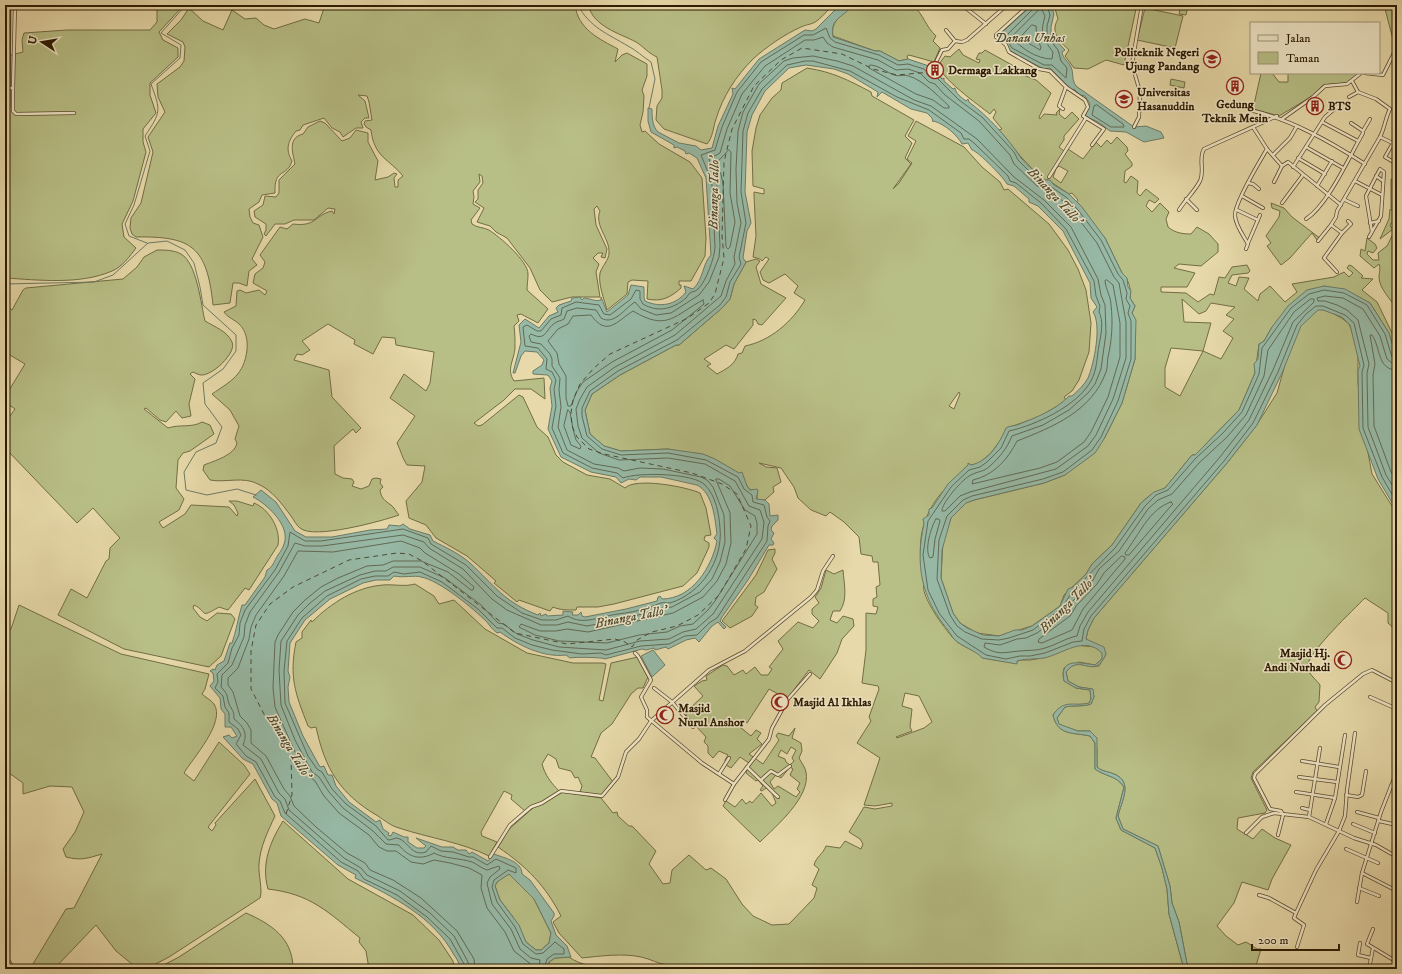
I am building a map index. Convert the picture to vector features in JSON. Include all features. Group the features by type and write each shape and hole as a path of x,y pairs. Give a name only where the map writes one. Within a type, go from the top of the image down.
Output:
{"street":[{"path":"9,5 9,88 13,111 16,114 74,113"},
{"path":"9,88 15,5"},
{"path":"962,5 986,24"},
{"path":"946,30 955,41 962,42 967,40 975,31 986,24 1008,5"},
{"path":"1029,5 996,37 1006,45 1009,52 1044,71 1050,71 1066,87 1086,102 1088,107 1083,115 1104,130 1092,144"},
{"path":"1134,5 1142,6 1132,64 1140,92 1139,117 1134,127"},
{"path":"935,64 942,50 948,49 955,41"},
{"path":"1371,74 1383,76 1397,47"},
{"path":"1282,119 1313,97 1325,86 1347,84 1361,74"},
{"path":"1318,241 1331,225 1380,137 1386,124 1385,117 1390,109 1376,99 1358,92 1352,81"},
{"path":"1063,109 1059,106 1066,87"},
{"path":"1349,97 1358,92"},
{"path":"1293,166 1328,113 1338,106"},
{"path":"1250,110 1277,116 1315,134 1365,164"},
{"path":"1179,210 1186,198 1200,181 1203,171 1201,156 1204,149 1277,116"},
{"path":"1048,177 1086,118"},
{"path":"1306,219 1312,215 1327,196 1370,118"},
{"path":"1322,122 1358,141"},
{"path":"1351,123 1363,131"},
{"path":"1253,126 1267,148 1282,166"},
{"path":"1273,155 1290,138 1296,126"},
{"path":"1380,137 1397,145"},
{"path":"1393,143 1386,158 1397,164"},
{"path":"1306,147 1343,168"},
{"path":"1248,244 1236,220 1237,210 1242,196 1267,148"},
{"path":"1298,158 1325,174"},
{"path":"1274,182 1282,166 1288,162 1327,196 1341,205"},
{"path":"1317,186 1332,162"},
{"path":"1369,237 1379,221 1382,204 1381,195 1384,172 1380,169 1366,196 1372,232"},
{"path":"1282,203 1303,175"},
{"path":"1376,176 1383,181"},
{"path":"1355,182 1381,195"},
{"path":"1248,184 1254,185 1259,189"},
{"path":"1242,196 1263,208"},
{"path":"1186,198 1197,210"},
{"path":"1345,200 1358,206"},
{"path":"1237,210 1258,220"},
{"path":"1246,249 1260,215"},
{"path":"1348,221 1355,227"},
{"path":"1370,223 1379,221"},
{"path":"1337,272 1324,256 1351,224"},
{"path":"1331,225 1342,233"},
{"path":"490,857 510,825 531,807 542,803 561,791 602,796 618,777 626,752 639,739 651,721 709,670 745,651 812,598 817,590 823,571 833,556"},
{"path":"635,653 651,680 641,697 647,709 647,716 689,753 734,784"},
{"path":"1283,815 1281,811 1270,809 1254,778 1255,774 1325,705 1363,674 1372,670 1397,683"},
{"path":"725,800 734,784 769,739 772,728 788,699 810,674"},
{"path":"654,688 672,702 693,727"},
{"path":"1370,697 1397,709"},
{"path":"1297,947 1304,925 1294,918 1316,870 1339,831 1347,810 1346,795 1355,733"},
{"path":"1326,824 1334,798 1345,734"},
{"path":"1309,817 1320,748"},
{"path":"718,774 729,758"},
{"path":"1302,761 1340,766"},
{"path":"762,779 771,771 778,775 790,766"},
{"path":"747,767 762,779 778,797"},
{"path":"1346,795 1358,797 1362,795 1366,771"},
{"path":"1357,902 1362,873 1381,812 1397,771"},
{"path":"1298,778 1337,782"},
{"path":"1390,786 1397,790"},
{"path":"1296,792 1334,798"},
{"path":"1302,808 1310,810"},
{"path":"1357,812 1397,825"},
{"path":"1246,833 1262,817 1274,813 1309,817 1372,844 1397,857"},
{"path":"1278,835 1283,815"},
{"path":"1353,824 1375,833"},
{"path":"1346,849 1378,863"},
{"path":"1362,873 1397,892"},
{"path":"1359,888 1379,896"},
{"path":"1259,895 1269,898 1296,913"},
{"path":"1373,929 1366,943 1396,962 1390,969"},
{"path":"1360,943 1358,955 1371,958"},
{"path":"1369,969 1373,948"},
{"path":"5,956 14,969"}],"green space":[{"path":"157,5 181,5 182,7 159,32 163,40 178,48 178,57 150,83 150,95 156,113 143,129 143,142 146,152 133,201 122,224 124,237 136,248 126,261 119,267 112,271 87,278 73,280 45,280 5,278 5,62 11,55 23,52 22,40 24,33 67,30 150,30 157,22"},
{"path":"325,5 575,5 580,21 585,27 597,37 618,49 615,62 622,55 627,53 647,64 647,76 642,90 644,96 640,125 642,132 645,131 659,144 690,162 702,178 706,238 705,256 691,281 679,281 681,288 669,297 657,300 647,299 648,281 632,280 628,282 627,294 607,310 600,282 600,273 609,256 609,248 600,227 600,211 597,206 594,209 596,225 607,249 605,258 601,257 603,253 598,253 593,258 599,264 596,272 600,297 572,297 552,302 540,290 530,268 507,238 496,232 490,226 477,222 484,208 475,202 478,199 478,190 483,183 482,176 479,174 480,182 473,191 473,204 480,208 471,220 472,224 489,230 519,256 527,269 527,290 548,309 538,323 521,314 517,315 519,321 514,326 515,348 511,365 511,373 514,381 544,378 545,399 531,389 515,389 504,400 474,423 478,426 482,425 519,395 523,397 537,427 548,437 556,455 563,462 587,475 610,479 625,488 640,483 650,483 684,488 700,493 706,508 711,535 705,536 704,540 709,543 709,547 697,573 683,586 614,604 598,607 577,607 576,610 553,607 550,611 519,600 517,602 494,583 496,581 467,556 436,538 426,525 409,518 406,501 422,482 425,466 407,465 404,460 397,443 415,416 390,398 404,374 426,391 430,383 434,352 396,345 395,338 382,337 373,354 354,344 355,340 328,324 302,341 310,350 302,355 297,354 294,360 329,370 332,397 361,428 356,433 353,429 334,446 335,474 343,478 352,479 354,482 352,486 361,489 369,486 372,479 381,479 380,483 383,487 380,490 382,497 399,515 333,531 307,531 300,528 296,524 280,502 263,487 246,480 210,480 203,470 204,465 224,457 232,451 237,443 235,439 239,426 230,410 212,394 231,381 240,371 243,366 247,350 247,339 245,332 239,324 227,316 224,312 236,306 237,291 240,290 246,293 259,290 265,295 267,291 253,283 255,274 263,268 265,262 260,255 280,227 287,229 293,224 307,224 332,211 334,214 335,209 328,208 314,220 294,220 285,224 275,224 266,236 264,234 266,224 255,217 254,211 263,205 265,196 276,197 279,193 279,180 295,164 292,146 295,139 303,134 308,127 320,121 325,123 342,141 350,138 356,130 368,133 368,142 378,161 375,180 388,177 394,173 397,174 394,178 395,187 398,187 398,180 403,176 379,152 375,146 371,130 364,124 365,121 372,120 367,96 358,95 365,101 369,118 365,118 361,122 363,128 356,128 343,137 340,132 332,128 324,118 303,125 300,130 296,131 289,142 288,149 292,161 287,170 277,179 275,193 262,195 259,202 249,209 250,217 253,223 259,225 263,237 252,259 257,265 249,271 247,286 239,283 233,283 230,303 213,305 206,270 201,258 193,249 183,243 171,239 136,237 132,234 130,228 131,218 141,203 153,152 148,137 165,112 158,97 157,84 180,67 184,61 185,47 183,42 167,34 181,20 189,8 203,21 223,30 232,10 245,19 256,18 264,25 274,29 305,19 319,23"},
{"path":"588,5 634,5 655,8 665,5 833,5 816,22 801,27 782,37 753,59 736,79 726,94 715,122 712,135 707,144 664,129 656,120 657,106 662,98 657,57 636,42 601,24 591,13"},
{"path":"852,5 913,5 936,36 933,41 940,48 934,62 909,55 907,56 908,59 899,61 880,51 875,51 833,36 833,26 835,22"},
{"path":"1054,5 1116,5 1136,9 1124,65 1106,60 1088,69 1074,68 1065,56 1069,50 1059,40 1055,32 1058,19"},
{"path":"1181,5 1188,5 1186,15 1179,14"},
{"path":"1384,5 1397,5 1397,44 1395,47"},
{"path":"1145,8 1183,16 1175,48 1137,40"},
{"path":"959,49 963,55 979,63 980,60 976,59 979,53 982,53 985,50 1021,70 1021,74 1036,80 1051,93 1039,117 1040,119 1044,114 1057,115 1056,113 1060,109 1059,114 1065,119 1072,112 1079,119 1064,136 1064,140 1059,147 1065,152 1068,149 1083,159 1096,142 1101,147 1107,140 1111,144 1117,137 1127,147 1128,151 1125,154 1132,163 1132,166 1125,171 1124,182 1126,183 1131,176 1138,181 1137,193 1140,196 1146,189 1159,199 1155,203 1149,200 1146,206 1152,212 1160,203 1169,212 1166,219 1168,227 1173,231 1191,234 1197,227 1209,234 1218,244 1218,252 1201,266 1179,264 1174,268 1195,273 1187,287 1161,287 1161,292 1186,293 1198,302 1210,294 1214,295 1219,277 1225,278 1232,267 1247,265 1250,271 1248,273 1232,275 1228,283 1236,286 1239,277 1249,278 1244,289 1258,301 1260,294 1270,286 1285,302 1297,292 1292,284 1334,277 1344,272 1349,277 1353,273 1347,268 1349,265 1363,276 1361,278 1373,279 1362,290 1377,302 1394,337 1397,335 1397,361 1389,333 1370,303 1334,288 1324,286 1272,327 1264,341 1259,344 1255,373 1239,410 1195,455 1192,455 1165,488 1149,496 1141,503 1112,545 1092,564 1086,574 1064,595 1060,606 1032,626 999,636 977,633 960,623 953,613 941,578 943,541 951,518 966,503 1044,483 1065,475 1104,439 1122,403 1135,359 1135,323 1132,313 1135,306 1130,298 1128,281 1122,273 1105,238 1076,203 1078,200 1072,193 1069,194 1048,180 1043,180 1021,157 999,130 1002,129 993,118 996,112 994,109 990,114 945,76 940,69 939,64 945,56 950,57","holes":["1059,166 1068,171 1061,183 1053,177","1182,299 1199,314 1206,311 1211,303 1235,307 1226,315 1234,319 1223,331 1233,338 1221,359 1203,351 1211,323 1184,322","1171,348 1203,351 1180,396 1165,387 1165,368"]},
{"path":"807,68 833,74 871,92 872,96 914,120 905,136 912,143 905,158 911,164 893,189 899,183 912,163 907,159 916,141 908,136 916,121 964,147 982,167 1000,182 1004,190 1008,189 1049,224 1068,250 1078,269 1086,290 1091,323 1089,352 1079,380 1072,391 1064,397 1066,400 1064,402 1039,417 1010,427 991,453 978,464 969,464 936,500 926,518 921,536 921,565 924,589 932,609 953,638 960,644 981,655 983,658 1014,663 1020,660 1031,660 1046,657 1074,645 1095,647 1103,653 1102,659 1095,665 1079,662 1064,668 1064,681 1076,688 1090,690 1091,699 1089,703 1061,707 1053,715 1058,727 1062,730 1090,736 1095,743 1095,769 1118,780 1124,787 1116,818 1121,830 1155,848 1162,868 1167,889 1169,914 1184,969 669,969 668,965 645,958 627,955 582,958 559,933 553,922 561,916 542,886 526,869 498,847 508,830 534,807 563,792 601,798 613,813 617,812 618,816 629,826 632,826 656,851 649,864 663,884 670,883 672,870 689,855 706,870 711,868 726,879 742,904 753,916 772,925 789,924 814,898 817,888 812,885 819,869 814,865 826,846 840,848 845,841 861,849 863,844 860,839 849,832 864,807 875,809 892,806 892,803 875,806 864,805 880,758 857,743 871,721 869,717 879,689 878,686 862,683 866,650 866,613 876,614 878,607 873,606 873,599 877,597 876,587 880,585 878,562 873,562 872,556 861,554 859,537 844,522 830,512 826,516 811,510 798,498 794,487 781,468 759,463 766,467 777,468 781,482 773,487 774,492 765,500 757,501 757,490 750,490 739,474 708,456 668,449 621,451 604,446 590,434 585,410 592,394 620,375 676,345 679,345 722,308 730,299 734,284 746,262 756,259 760,261 756,267 761,284 786,298 762,325 758,324 756,320 753,319 753,325 734,349 726,345 704,359 711,364 707,366 717,374 735,361 738,354 742,353 745,346 763,340 780,329 794,316 805,300 794,293 798,286 785,274 769,283 763,280 760,272 769,259 766,257 762,261 753,257 756,236 754,192 764,194 764,189 753,186 752,151 760,115 772,98 781,90 782,83","holes":["959,392 960,394 954,409 949,406","905,693 919,696 932,722 924,728 897,738 896,737 912,731 910,727 912,709 902,706"]},
{"path":"1261,74 1273,74 1279,82 1288,82 1288,74 1359,74 1347,83 1323,85 1314,95 1279,116 1253,109"},
{"path":"1171,79 1185,82 1184,88 1170,85"},
{"path":"1391,179 1397,181 1397,210 1391,208"},
{"path":"1271,203 1284,208 1292,217 1321,239 1317,240 1312,233 1290,258 1281,265 1267,246 1271,243 1266,236 1279,217 1280,211 1272,208"},
{"path":"1390,209 1394,211 1394,215 1397,216 1397,309 1381,285 1379,277 1379,264 1374,268 1360,256 1361,249 1365,251 1367,238 1375,244 1377,248 1373,253 1368,251 1367,254 1373,260 1379,260 1378,253 1387,246 1396,228 1395,222 1391,223 1390,226 1393,229 1380,239 1389,219"},
{"path":"157,250 175,252 181,254 186,259 195,275 205,321 227,335 232,342 233,347 227,358 211,372 201,375 193,372 190,374 195,379 189,404 191,416 182,418 176,411 166,422 160,420 146,408 144,409 168,428 194,425 202,422 210,425 214,434 190,451 183,453 178,460 176,488 184,499 179,510 159,522 163,528 185,514 191,505 229,507 237,516 238,513 234,505 229,501 237,501 253,506 254,503 259,506 273,520 278,533 278,545 249,590 245,588 228,610 219,607 208,613 204,613 194,605 193,608 200,617 207,621 217,613 231,614 235,619 221,656 209,667 124,649 58,615 71,589 87,598 106,561 109,559 110,548 120,538 93,508 77,523 7,450 5,451 5,423 15,409 5,402 5,397 25,364 5,352 5,306 12,310 23,290 26,288 123,279 137,267 144,257"},
{"path":"1319,309 1329,311 1349,324 1355,339 1358,357 1358,383 1363,426 1372,474 1397,514 1397,631 1388,623 1388,613 1365,598 1316,649 1308,664 1308,670 1320,685 1319,702 1315,707 1317,711 1253,772 1251,778 1267,810 1265,813 1238,818 1237,829 1253,839 1262,829 1275,838 1291,845 1272,879 1268,890 1242,882 1234,903 1217,926 1226,936 1238,945 1246,942 1257,949 1261,949 1255,969 1188,969 1179,922 1172,903 1170,886 1158,846 1123,829 1118,816 1125,793 1125,787 1120,778 1097,767 1097,749 1090,731 1078,731 1059,725 1057,718 1065,707 1091,704 1094,697 1092,689 1079,687 1068,681 1066,672 1077,664 1094,667 1099,666 1106,654 1086,639 1088,630 1094,618 1227,463 1256,426 1277,393 1288,354 1300,327 1306,319"},
{"path":"775,549 772,559 777,569 764,592 756,597 755,605 758,607 752,616 730,628 722,621 756,575 768,550"},
{"path":"826,570 834,574 843,570 845,591 844,602 840,611 833,611 830,620 837,623 843,616 853,619 854,626 842,639 837,653 820,679 809,670 787,699 769,689 747,723 743,720 740,727 751,736 756,730 761,733 757,739 762,744 749,754 763,764 779,740 776,736 778,733 789,736 795,728 792,738 801,743 802,751 799,758 806,772 806,782 803,791 791,810 760,842 723,806 726,801 735,807 742,799 746,804 750,801 752,803 761,793 772,806 776,803 772,793 766,788 762,791 760,790 763,786 758,780 756,781 746,773 749,763 740,757 731,768 726,765 725,760 728,755 719,751 713,758 708,753 708,746 704,742 706,737 686,715 686,712 703,696 694,686 707,680 706,676 723,665 727,666 734,675 743,670 746,674 755,667 761,675 768,675 772,669 769,667 783,649 778,641 798,622 813,628 819,621 812,614 812,609 819,603 815,597 821,588","holes":["791,747 796,750 792,758 794,761 790,765 785,759 778,756 781,750 787,754","790,767 793,769 790,775 800,783 797,789 800,792 796,797 778,786 774,789 770,782 776,775 781,778"]},
{"path":"415,584 434,596 439,604 454,600 485,629 527,653 573,663 606,664 599,700 603,701 611,663 638,657 648,677 643,688 638,688 631,694 612,724 601,733 591,757 595,758 613,782 601,796 580,792 582,786 578,777 575,778 571,771 559,768 556,759 548,754 542,764 549,779 560,792 525,811 511,799 512,795 504,791 481,832 482,836 497,842 489,856 445,840 410,832 393,826 365,808 344,789 336,779 324,756 316,727 311,728 308,726 300,704 294,685 293,675 296,642 302,638 302,632 311,620 312,622 327,608 344,597 373,586"},
{"path":"19,605 121,654 209,674 202,694 214,704 217,712 216,720 207,740 184,773 194,781 219,742 244,765 250,774 208,827 212,831 216,825 215,823 255,779 275,816 261,851 259,868 261,891 260,898 169,957 146,969 138,969 116,951 96,925 54,969 30,969 66,909 74,908 102,854 81,859 66,857 63,849 75,832 84,812 72,787 50,786 23,794 23,783 5,770 5,635 11,629"},
{"path":"283,821 348,879 413,915 439,940 453,961 454,969 369,969 366,951 359,942 360,938 328,912 308,900 296,895 268,889 266,880 266,862 274,837"},
{"path":"509,873 534,899 551,933 549,943 541,950 536,950 526,942 513,917 500,900 495,886 497,882"},
{"path":"246,913 272,927 285,941 292,958 293,969 156,969 179,957"},
{"path":"569,957 578,962 599,967 656,969 548,969 549,962 555,958"}],"water":[{"name":"Binanga Tallo'","path":"840,5 852,5 833,25 833,37 875,51 880,51 899,61 908,59 929,66 930,71 934,74 938,73 942,79 944,78 944,81 953,89 955,88 956,92 961,97 966,101 968,99 969,102 991,121 1010,142 1023,161 1043,180 1050,180 1054,185 1069,194 1082,207 1105,238 1122,273 1127,278 1128,287 1131,291 1130,298 1135,306 1132,313 1136,320 1135,359 1122,403 1104,439 1095,453 1065,475 1044,483 966,503 951,518 942,550 941,578 953,613 960,623 967,628 983,635 999,636 1032,626 1060,606 1068,589 1073,587 1086,574 1092,564 1112,545 1141,503 1154,492 1165,488 1192,455 1195,455 1239,410 1255,373 1254,364 1258,359 1259,344 1264,341 1272,327 1288,306 1307,290 1324,286 1345,289 1370,303 1389,333 1397,361 1397,511 1378,479 1359,429 1358,370 1360,366 1350,325 1342,317 1323,310 1318,310 1301,326 1282,373 1257,425 1227,463 1094,618 1088,630 1086,639 1104,647 1106,654 1101,662 1097,666 1092,667 1077,665 1066,672 1068,681 1079,687 1093,689 1094,697 1091,704 1065,707 1057,718 1059,724 1078,731 1090,731 1097,738 1097,767 1120,778 1125,787 1125,793 1118,816 1123,829 1158,846 1170,886 1172,903 1179,922 1188,969 1184,969 1169,914 1167,889 1155,848 1121,830 1116,818 1124,787 1118,780 1095,769 1095,743 1090,736 1062,730 1055,722 1053,715 1057,710 1066,705 1089,703 1091,699 1090,690 1076,688 1064,681 1063,673 1065,668 1072,663 1095,665 1102,659 1102,653 1095,648 1081,646 1073,647 1044,658 1019,660 1017,661 1017,664 982,658 955,640 932,606 922,580 920,553 924,524 923,519 929,515 929,509 932,508 948,484 968,465 968,463 971,465 977,463 988,456 997,446 1006,428 1017,425 1051,410 1069,396 1072,396 1088,378 1093,364 1097,335 1096,318 1093,312 1097,307 1091,298 1090,283 1063,231 1038,206 1029,202 1029,199 1014,186 1007,184 980,155 972,150 968,143 962,144 947,128 934,121 933,122 932,118 927,113 911,109 882,92 877,97 878,92 848,74 834,69 806,65 789,68 765,91 752,115 747,132 745,192 751,223 747,231 743,258 746,262 734,284 730,299 722,308 679,345 676,345 620,375 592,394 585,410 590,434 604,446 621,451 668,449 703,454 739,473 742,472 750,490 757,489 756,499 765,500 769,504 770,516 778,515 778,520 772,526 771,530 774,533 771,539 774,543 773,545 769,545 748,580 722,617 720,621 726,627 724,629 718,622 712,626 699,642 695,638 686,640 668,649 666,647 655,650 654,648 646,650 642,649 605,659 581,657 570,658 566,655 549,654 531,650 500,632 497,633 481,616 437,583 418,576 394,576 390,580 376,580 363,583 330,599 305,620 290,643 288,671 290,677 288,687 289,702 303,736 320,767 324,766 328,775 332,775 336,786 349,802 376,822 380,820 383,829 389,833 388,835 391,836 393,832 404,837 408,837 408,842 417,848 424,848 426,846 416,838 442,847 453,847 458,850 466,850 469,854 472,852 488,861 494,854 516,863 522,874 530,880 554,913 551,921 556,935 567,946 571,957 555,958 549,962 548,969 460,969 457,960 446,942 424,919 397,900 355,878 356,875 338,865 281,816 277,803 272,799 253,764 243,759 223,737 229,735 232,738 237,736 231,727 225,727 225,714 221,709 220,698 210,686 214,681 213,673 210,671 213,669 215,670 217,665 224,661 230,643 232,643 242,605 245,605 265,577 267,570 272,566 284,544 284,530 281,523 271,510 253,497 261,490 276,502 295,531 306,537 332,537 370,530 387,529 389,525 400,526 403,524 410,529 430,535 433,541 466,560 508,599 526,610 538,615 540,613 541,616 546,614 547,616 563,615 563,611 573,612 572,615 578,615 581,612 582,616 585,617 626,609 657,601 658,597 660,596 662,599 673,598 683,594 699,580 711,561 717,541 714,538 717,534 714,514 707,494 697,485 661,477 640,477 636,480 629,479 621,483 616,477 591,472 561,457 548,429 552,406 550,388 552,381 548,375 533,374 533,371 542,365 544,360 537,352 525,351 521,356 515,373 513,373 521,342 519,325 525,319 539,328 549,316 558,312 556,308 559,305 571,301 572,298 580,297 582,300 584,298 601,300 601,297 607,312 628,295 631,285 644,287 645,301 662,305 673,302 682,296 686,292 684,286 693,289 697,285 711,255 706,178 697,158 689,153 686,154 685,151 677,147 674,148 674,145 651,132 648,121 648,108 652,109 653,124 658,132 679,143 696,146 701,150 712,148 718,126 733,94 732,88 735,89 759,59 805,30 812,31 816,29","holes":["509,874 534,899 551,933 549,943 541,950 536,950 526,942 519,925 500,900 495,886 497,882"]},
{"name":"Danau Unhas","path":"1032,5 1051,5 1054,14 1051,35 1065,50 1062,52 1064,58 1071,67 1076,86 1134,127 1146,126 1161,132 1164,138 1144,142 1126,132 1110,131 1098,122 1085,116 1090,104 1085,96 1080,95 1074,89 1072,90 1050,68 1044,69 1008,50 1007,44 997,37"},
{"path":"653,650 665,665 652,677 641,656"}],"waterway":[{"path":"5,114 10,107 11,5"},
{"path":"147,243 129,236 125,224 134,205 150,151 145,136 154,122 158,111 157,100 151,84 180,58 181,45 161,33 184,7 183,5"},
{"path":"578,5 582,13 593,24 606,34 634,49 651,62 655,79 649,108"},
{"path":"5,284 94,282 113,275 148,243 167,241 185,250 194,263 203,305 236,335 236,351 223,369 203,383 205,404 222,427 216,443 196,452 184,472 186,490 207,495 237,489 256,495"}],"ferry route":[{"path":"286,814 292,795 291,756 265,716 251,689 251,651 256,625 270,604 293,587 349,560 397,553 409,554 422,561 515,633 567,644 615,639 625,642 632,647 637,640 652,632 677,626 698,615 719,595 746,549 751,526 737,494 722,484 692,473 604,454 589,449 577,437 572,426 571,413 573,400 580,384 594,368 610,354 688,318 709,303 715,294 724,258 722,235 724,162 732,129 754,86 781,60 802,48 842,54 873,69 897,75 931,72"}],"place":[{"name":"Politeknik Negeri Ujung Pandang","path":"1212,59"},
{"name":"Dermaga Lakkang","path":"935,70"},
{"name":"Gedung Teknik Mesin","path":"1235,86"},
{"name":"Universitas Hasanuddin","path":"1124,99"},
{"name":"BTS","path":"1315,106"},
{"name":"Masjid Hj. Andi Nurhadi","path":"1343,660"},
{"name":"Masjid Al Ikhlas","path":"780,702"},
{"name":"Masjid Nurul Anshor","path":"665,715"}]}
